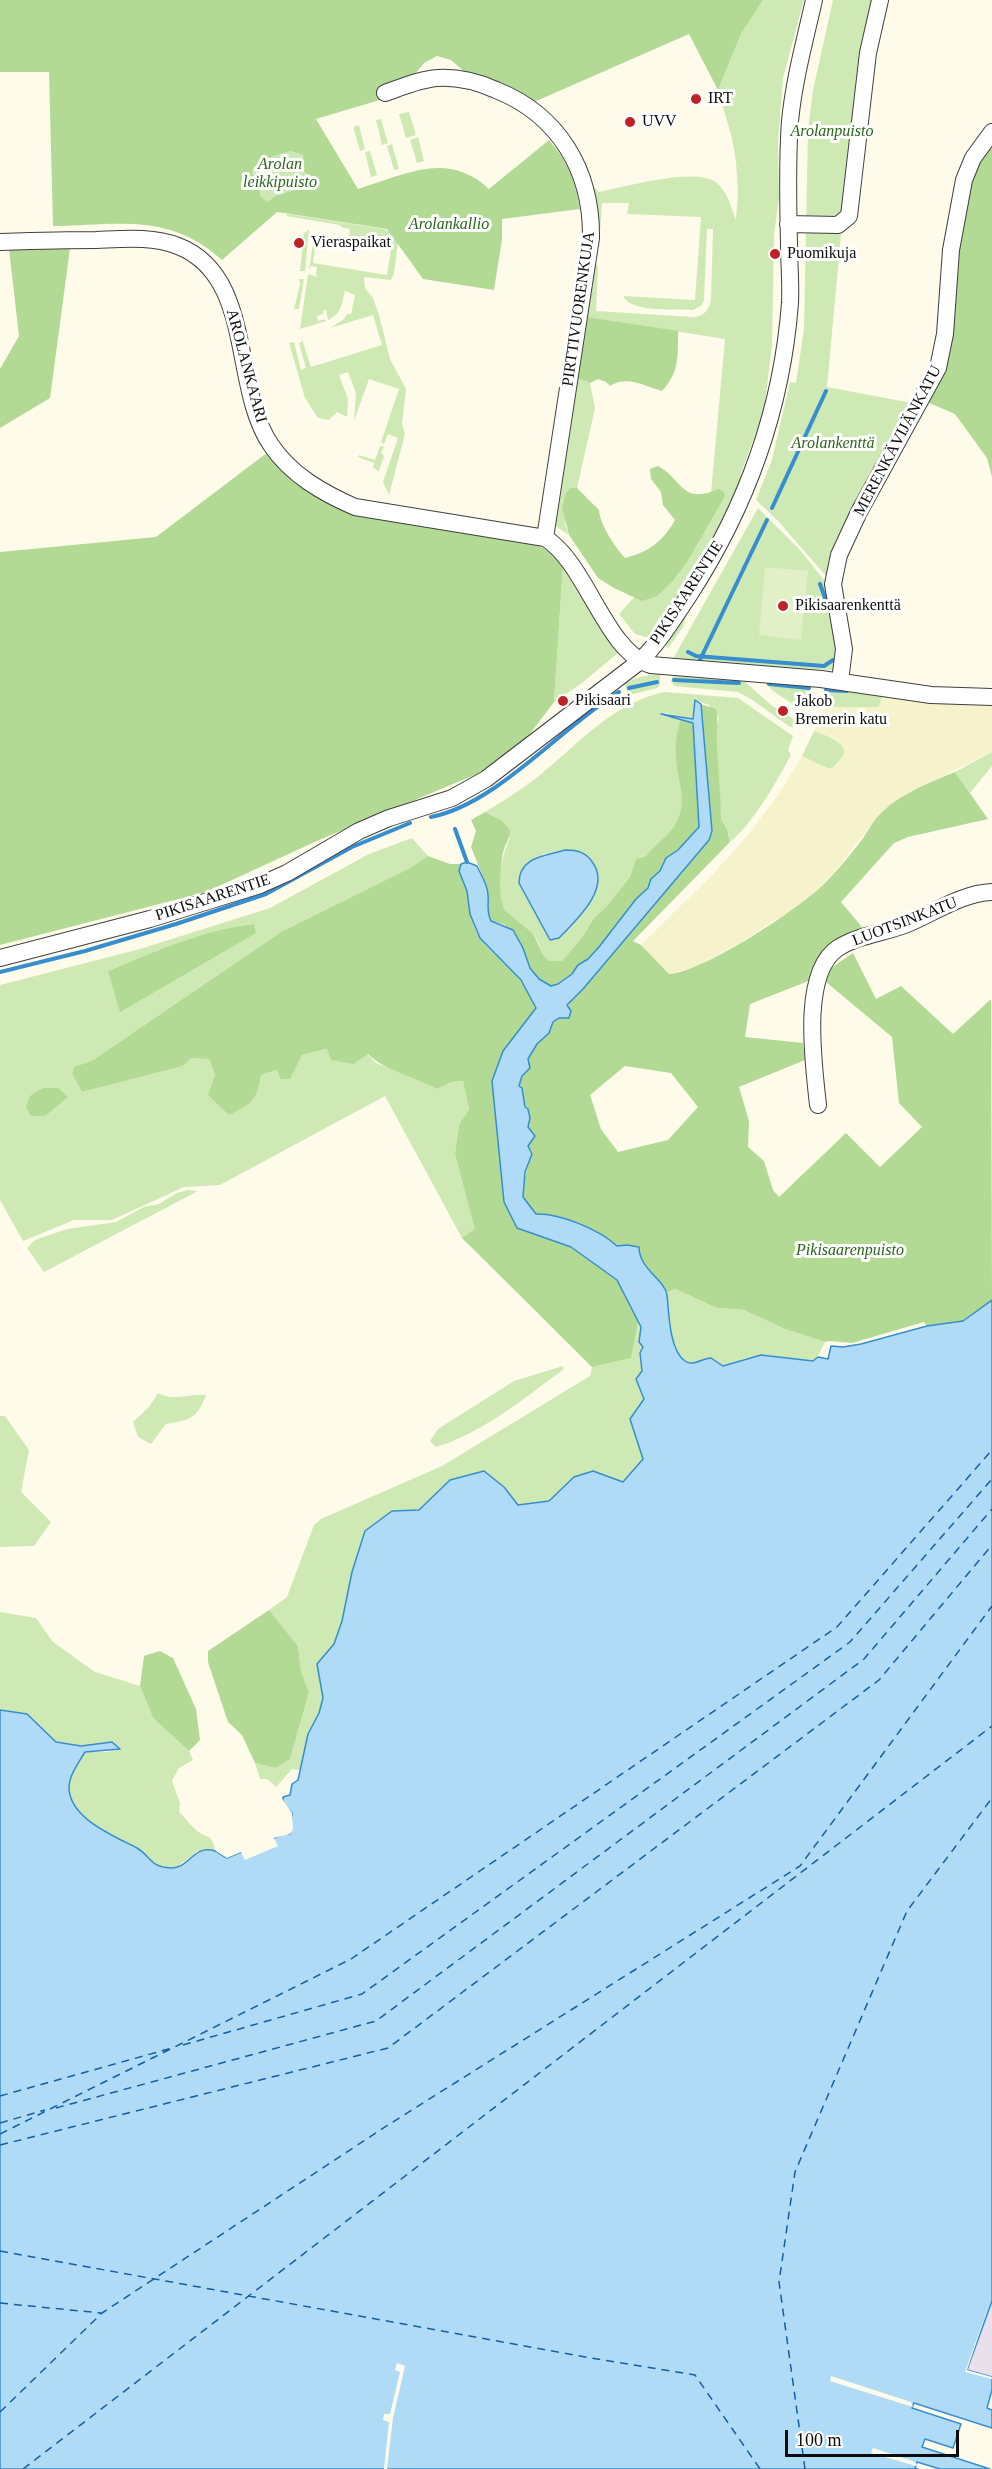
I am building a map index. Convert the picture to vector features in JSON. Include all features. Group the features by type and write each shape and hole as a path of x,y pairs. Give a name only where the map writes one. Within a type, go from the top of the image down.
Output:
{"street":[{"name":"PIKISAARENTIE","path":"0,958 150,919 260,885 287,873 359,831 389,818 452,798 486,779 639,662 655,646 701,576 727,530 761,451 776,398 790,300 788,224 790,120 814,0"},
{"path":"788,224 838,225 849,216 868,53 880,0"},
{"name":"PIRTTIVUORENKUJA","path":"385,93 423,80 450,78 487,86 507,94 523,102 547,120 581,174 590,210 591,238 545,538"},
{"name":"MERENKÄVIJÄNKATU","path":"840,681 844,649 833,591 837,564 859,512 938,368 945,334 951,250 964,180 973,158 992,132"},
{"name":"AROLANKAARI","path":"0,242 144,238 178,246 192,253 215,274 227,298 234,317 251,397 264,433 272,447 307,482 355,507 545,538"},
{"path":"545,538 560,550 605,620 626,649 639,662 651,665 840,681 931,694 992,697"},
{"name":"LUOTSINKATU","path":"818,1105 813,1054 813,1014 819,973 826,959 838,948 853,941 908,924 978,894 992,892"}],"shaded area":[{"path":"882,696 992,703 992,752 918,788 881,812 827,881 799,905 736,945 697,966 669,974 641,945 714,873 748,835 778,795 802,756 827,768 838,764 842,758 837,739 814,731 825,707 879,707"},
{"path":"992,2301 992,2377 967,2371"}],"green space":[{"name":"Arolankallio","path":"0,0 763,0 741,34 718,90 689,34 534,102 466,73 451,60 437,56 424,63 414,75 383,99 316,119 358,189 409,173 441,168 473,177 489,189 549,140 570,172 580,209 502,219 502,239 494,290 423,279 387,229 277,212 222,260 183,234 163,228 122,224 53,226 49,72 0,72","holes":["291,151 303,155 304,171 309,177 309,185 276,196 267,202 260,196 260,184 252,174 253,168 268,158"]},
{"path":"763,0 804,0 783,78 778,141 779,198 774,235 772,345 764,411 741,473 738,491 713,544 652,639 635,634 619,614 709,515 725,339 585,317 594,263 598,267 596,311 694,317 703,314 711,300 713,229 707,229 704,300 701,306 693,310 654,309 635,305 623,296 695,300 701,217 627,214 629,203 602,203 597,249 592,185 599,192 660,179 708,178 724,191 736,220 738,191 736,161 718,90 741,34"},
{"path":"833,0 877,0 842,224 827,387 917,404 833,584 778,521 756,500 772,460 790,382 796,383 804,329 808,129 813,90"},
{"path":"409,112 416,135 406,138 399,114"},
{"path":"381,119 388,143 382,145 376,120"},
{"path":"359,125 365,149 360,151 353,127"},
{"path":"418,137 424,161 417,163 410,140"},
{"path":"392,144 399,169 394,170 387,146"},
{"path":"983,145 992,149 992,477 987,458 955,414 920,399 938,368 951,250"},
{"name":"Arolan leikkipuisto","path":"291,151 303,155 304,171 309,177 309,185 267,203 260,196 260,184 252,174 253,168 268,158"},
{"path":"370,151 377,175 371,177 365,152"},
{"path":"287,214 384,229 390,232 398,242 391,280 364,277 365,288 373,298 379,315 390,359 406,389 402,424 405,434 389,495 383,482 398,438 388,434 384,444 381,442 399,389 369,379 354,421 356,393 348,372 339,375 348,399 347,417 337,412 329,420 318,418 305,398 289,343 294,342 301,370 306,368 299,343 302,342 301,336 311,367 382,345 373,315 330,328 343,320 347,314 351,314 355,295 345,291 336,315 328,320 326,310 323,310 323,314 317,316 318,321 325,319 326,321 300,329 308,274 318,277 317,267 311,266 309,270 314,236 317,236 313,263 387,275 392,243 349,236 350,229 340,225 286,216"},
{"path":"309,229 305,271 300,271 304,233"},
{"path":"70,248 50,398 0,428 0,369 19,336 9,249"},
{"path":"299,279 304,279 299,309 294,309 300,284"},
{"path":"587,317 678,331 675,371 662,391 629,381 610,386 598,379 590,383 577,378"},
{"path":"577,378 590,383 595,408 577,488 570,488 565,523 569,535 554,525"},
{"path":"380,446 384,447 381,453 384,456 379,471 373,468 374,463 358,457 359,455 375,460"},
{"path":"268,452 323,501 530,541 555,555 563,565 554,702 526,739 477,774 319,840 206,892 0,945 0,552 156,537"},
{"path":"658,466 689,492 697,494 719,489 724,492 725,496 687,562 671,583 657,596 642,601 598,578 569,535 562,507 566,493 570,488 577,488 599,510 605,529 625,558 641,552 660,540 675,520 663,505 661,492 651,479 650,469"},
{"path":"758,508 800,550 824,580 829,590 840,658 833,670 677,663 674,657"},
{"path":"563,565 619,652 582,683 554,702"},
{"name":"Pikisaarenkenttä","path":"765,567 808,571 801,640 759,635"},
{"path":"687,614 683,627 668,648 666,646 672,633"},
{"path":"660,673 660,685 657,688 630,695 624,684 636,678"},
{"path":"673,675 742,679 771,705 797,721 798,727 790,727 738,692 674,686 671,681"},
{"path":"766,683 810,686 810,702 805,707 798,708 772,690"},
{"path":"831,687 882,696 879,707 825,707 825,692"},
{"path":"664,692 738,698 793,736 788,750 791,755 756,813 730,842 727,829 721,819 716,753 719,718 709,705 695,700 694,719 666,713 662,716 681,718 677,751 682,802 680,815 670,831 646,856 636,859 630,877 594,918 583,936 562,961 549,961 532,933 502,905 500,875 510,838 501,820 485,812 535,779 611,716 645,698","holes":["565,850 577,851 593,862 598,873 597,884 586,905 550,940 519,883 519,878 543,854"]},
{"name":"Pikisaarenpuisto","path":"701,704 716,709 721,819 727,829 730,842 633,941 641,945 669,974 684,971 728,950 799,905 833,874 880,814 917,788 955,772 988,819 908,837 894,843 841,902 867,933 811,980 750,1004 745,1037 803,1043 805,1060 739,1087 749,1121 748,1147 764,1161 773,1190 779,1197 846,1133 880,1167 922,1127 899,1103 892,1037 826,982 831,968 853,953 876,999 901,986 953,1034 991,999 992,1300 963,1321 927,1326 924,1322 852,1343 825,1342 785,1329 744,1310 717,1308 675,1289 666,1293 639,1255 624,1245 617,1246 600,1234 567,1219 536,1214 525,1200 523,1185 532,1152 528,1146 535,1136 528,1127 530,1118 519,1087 528,1059 537,1044 549,1033 553,1022 559,1018 567,1018 568,1008 573,998 709,840 712,831","holes":["625,1066 671,1073 698,1107 668,1140 618,1152 601,1129 590,1095"]},
{"path":"681,718 689,720 694,726 699,827 678,850 666,858 660,872 651,879 648,888 636,899 588,959 578,965 572,974 551,986 539,979 530,968 523,948 505,925 491,921 489,917 486,909 488,895 485,882 471,847 476,831 471,820 485,812 501,820 510,830 503,852 500,874 501,901 507,912 532,933 549,961 562,961 583,936 594,918 630,877 636,859 646,856 677,821 682,797 676,764 677,732"},
{"path":"814,731 841,744 843,754 840,761 832,768 827,768 802,756"},
{"path":"992,752 992,766 970,793 955,772"},
{"path":"412,838 428,856 410,868 281,932 93,1060 74,1067 72,1074 82,1092 183,1066 190,1058 209,1059 215,1075 261,1075 277,1070 302,1055 328,1049 367,1054 376,1063 419,1079 437,1089 451,1082 463,1081 469,1109 459,1125 455,1154 476,1229 462,1238 385,1096 220,1185 184,1187 112,1220 74,1220 23,1241 0,1200 0,985 140,949 270,908 369,854","holes":["254,924 108,971 198,936"]},
{"path":"428,856 450,864 461,864 477,934 519,979 532,997 536,1008 503,1051 517,1228 571,1247 617,1280 638,1322 631,1358 592,1367 462,1238 475,1229 455,1154 459,1125 469,1109 463,1081 451,1082 437,1089 382,1065 368,1054 353,1064 331,1060 327,1049 302,1055 290,1079 281,1079 277,1070 261,1075 252,1100 229,1115 208,1095 215,1075 209,1059 191,1058 183,1066 82,1092 72,1074 74,1067 93,1060 281,932 410,868"},
{"path":"254,924 256,933 120,1012 108,971 198,936"},
{"path":"43,1088 58,1088 68,1097 45,1116 31,1116 26,1107 30,1096"},
{"path":"188,1190 198,1191 44,1272 27,1248 35,1240 67,1229 116,1222 144,1207 159,1204 177,1193"},
{"path":"675,1289 717,1308 744,1310 785,1329 825,1342 816,1360 813,1361 768,1355 746,1358 723,1366 702,1360 696,1364 686,1362 673,1339 668,1320 666,1293"},
{"path":"638,1322 642,1331 643,1348 640,1353 642,1371 636,1380 644,1399 630,1419 643,1459 623,1482 593,1472 574,1477 549,1501 517,1505 504,1487 450,1480 419,1510 392,1511 365,1531 334,1644 317,1664 323,1698 319,1713 308,1734 301,1770 292,1769 276,1787 267,1779 260,1779 255,1763 276,1768 290,1759 309,1694 301,1671 298,1646 269,1610 287,1597 314,1525 321,1519 442,1466 590,1376 592,1367 630,1358"},
{"path":"563,1366 563,1370 487,1424 436,1447 430,1441 438,1429 514,1381"},
{"path":"158,1393 170,1397 206,1395 196,1414 181,1421 166,1424 151,1444 138,1437 133,1422 149,1407"},
{"path":"0,1416 5,1416 29,1450 21,1492 51,1522 34,1546 0,1547"},
{"path":"269,1610 298,1646 301,1671 309,1693 290,1759 276,1768 255,1763 242,1735 228,1722 208,1662 208,1651"},
{"path":"0,1612 36,1618 53,1642 95,1672 140,1686 153,1718 189,1751 193,1760 179,1768 172,1781 180,1803 179,1812 196,1830 210,1838 216,1851 197,1851 177,1867 170,1868 152,1864 142,1851 85,1819 71,1800 69,1782 75,1769 85,1752 107,1752 120,1749 112,1742 81,1746 56,1742 27,1714 0,1710"},
{"path":"160,1651 173,1658 196,1709 200,1740 189,1751 153,1718 140,1686 144,1656"}],"water":[{"path":"695,700 701,704 712,831 709,840 567,1005 571,1011 569,1018 559,1018 553,1022 549,1033 537,1044 528,1059 530,1068 522,1076 519,1086 522,1088 525,1107 528,1109 530,1118 528,1127 535,1136 528,1146 532,1154 525,1172 523,1197 536,1214 568,1219 601,1234 617,1246 639,1247 643,1262 665,1290 673,1340 680,1356 688,1363 711,1358 723,1366 761,1355 813,1361 818,1357 828,1359 831,1346 861,1344 927,1326 963,1321 992,1300 992,2301 967,2370 992,2377 992,2390 987,2408 992,2410 992,2428 914,2403 912,2408 961,2424 953,2448 925,2439 922,2447 990,2469 940,2469 917,2462 915,2468 918,2469 0,2469 0,1710 27,1714 56,1742 81,1746 112,1742 120,1749 85,1752 71,1777 69,1786 71,1797 76,1808 94,1825 142,1851 158,1866 177,1867 201,1851 208,1850 227,1858 284,1834 290,1834 292,1813 283,1803 283,1797 290,1795 292,1784 298,1780 308,1734 319,1713 323,1698 317,1664 334,1644 365,1531 392,1511 419,1510 450,1480 484,1471 504,1487 518,1505 549,1501 574,1477 593,1471 623,1482 643,1459 630,1419 644,1399 636,1379 642,1371 640,1353 643,1347 639,1342 641,1327 617,1280 571,1247 517,1228 504,1202 492,1081 503,1051 536,1008 521,980 480,938 470,914 467,891 459,871 461,864 467,862 477,866 487,888 491,921 513,930 530,968 539,979 551,986 572,974 578,965 588,959 599,947 636,899 648,888 651,879 660,871 666,858 678,850 699,827 693,723 661,714 693,719"},
{"path":"565,850 581,852 590,859 597,873 598,883 595,893 582,913 559,938 550,940 519,883 520,874 523,868 534,859"}],"pier":[{"path":"280,1796 292,1813 293,1829 290,1834 274,1838 278,1846 245,1860 241,1852 227,1858 216,1851 215,1848 227,1855 283,1831 288,1831 289,1814 280,1804"},
{"path":"992,2296 967,2370 992,2377 992,2379 965,2372"},
{"path":"397,2363 405,2366 393,2418 387,2469 384,2469 389,2422 383,2420 384,2414 390,2414 400,2372 395,2370"},
{"path":"831,2376 911,2402 913,2407 830,2381"},
{"path":"873,2448 917,2464 916,2466 871,2453"}],"waterway":[{"path":"772,508 826,391"},
{"path":"699,662 767,520"},
{"path":"820,584 829,609"},
{"path":"688,652 696,656 824,666 833,660"},
{"path":"674,680 739,683"},
{"path":"629,688 657,682"},
{"path":"769,684 809,688"},
{"path":"826,690 847,691"},
{"path":"431,817 456,809 480,797 528,763 619,692"},
{"path":"0,972 85,951 266,894 352,847 410,823"},
{"path":"455,829 467,862"}],"ferry route":[{"path":"0,2134 351,1959 837,1627 992,1450"},
{"path":"183,2045 362,1994 850,1642 992,1479"},
{"path":"56,2108 376,2021 864,1659 992,1509"},
{"path":"0,2145 388,2048 879,1680 992,1545"},
{"path":"0,2412 102,2313 388,2125 800,1866 992,1606"},
{"path":"23,2469 992,1726"},
{"path":"805,2469 779,2282 795,2172 907,1911 992,1798"},
{"path":"0,2096 172,2048"},
{"path":"0,2123 45,2110"},
{"path":"0,2251 695,2375 760,2469"},
{"path":"0,2303 101,2313"}],"place":[{"name":"IRT","path":"696,99"},
{"name":"UVV","path":"630,122"},
{"name":"Vieraspaikat","path":"299,243"},
{"name":"Puomikuja","path":"775,254"},
{"name":"Pikisaarenkenttä","path":"783,606"},
{"name":"Pikisaari","path":"563,701"},
{"name":"Jakob Bremerin katu","path":"783,711"}],"park label":[{"name":"Arolanpuisto","path":"832,132"},
{"name":"Arolankenttä","path":"833,444"}]}
